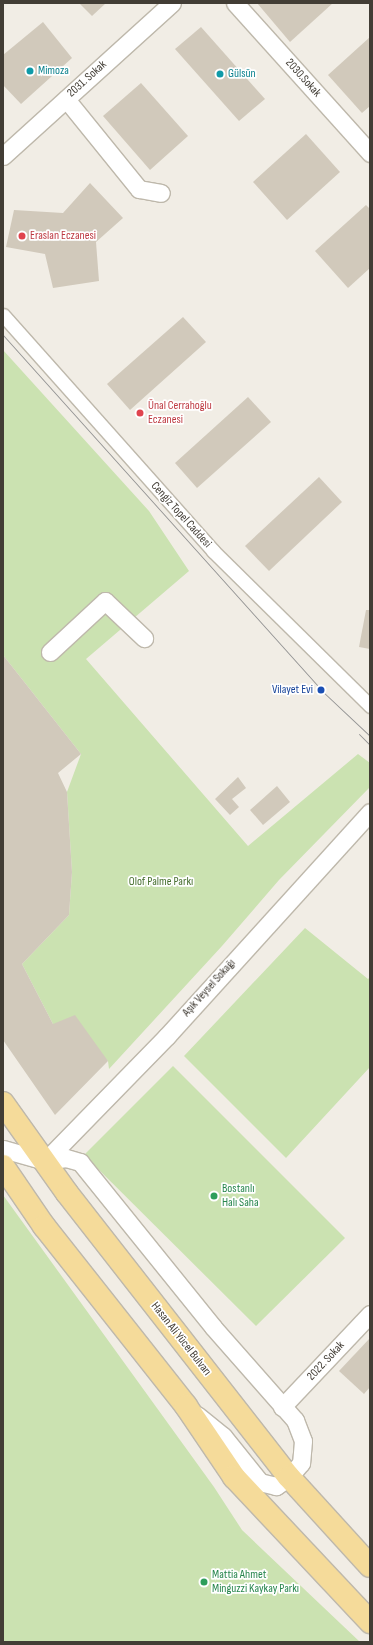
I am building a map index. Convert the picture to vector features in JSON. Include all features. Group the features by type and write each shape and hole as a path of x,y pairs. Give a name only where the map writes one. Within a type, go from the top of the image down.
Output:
{"main road":[{"name":"Hasan Ali Yücel Bulvarı","path":"3,1103 67,1193 289,1477 370,1566"},
{"path":"3,1166 44,1226 186,1406 234,1477 370,1622"}],"street":[{"name":"2031. Sokak","path":"3,156 172,3"},
{"name":"2030.Sokak","path":"236,3 370,153"},
{"path":"66,98 139,189 161,193"},
{"name":"Cengiz Topel Caddesi","path":"3,315 213,551 370,706"},
{"path":"50,652 105,601 144,638"},
{"name":"Aşık Veysel Sokağı","path":"45,1161 167,1036 370,812"},
{"path":"3,1149 45,1161 66,1158 80,1162 213,1327 294,1420 303,1441 301,1464 289,1477 276,1486 260,1482 223,1436 186,1406"},
{"name":"2022. Sokak","path":"282,1407 370,1314"}],"green space":[{"name":"Olof Palme Parkı","path":"3,350 149,511 189,571 86,659 248,846 358,754 370,763 370,787 279,880 222,946 109,1069 108,1061 53,1024 22,964 69,915 72,872 67,792 81,754 3,655"},
{"path":"305,928 368,979 370,977 370,1067 286,1158 184,1056"},
{"name":"Bostanlı Halı Saha","path":"173,1066 345,1238 256,1326 84,1155"},
{"path":"3,1195 214,1487 242,1530 360,1642 3,1642"}],"building":[{"path":"79,3 106,3 92,16"},
{"path":"257,3 333,3 290,42"},
{"name":"Mimoza","path":"43,22 72,58 21,104 3,85 3,55"},
{"name":"Gülsün","path":"201,27 265,99 239,121 175,49"},
{"path":"370,37 370,106 362,113 328,75"},
{"path":"141,83 188,136 150,170 103,116"},
{"path":"306,134 340,172 287,220 253,182"},
{"path":"90,183 123,218 96,242 99,281 53,288 45,254 6,247 14,210 63,213"},
{"path":"366,205 370,209 370,268 348,288 315,251"},
{"path":"183,317 206,342 130,410 107,384"},
{"path":"248,397 271,422 197,488 175,463"},
{"path":"319,477 342,502 269,571 245,546"},
{"path":"366,610 370,610 370,649 359,647"},
{"path":"3,655 81,754 58,773 67,792 72,872 69,915 22,964 53,1024 75,1015 108,1061 55,1115 3,1040"},
{"path":"238,777 246,788 232,799 239,807 230,815 215,799"},
{"path":"277,786 290,802 263,825 250,810"},
{"path":"370,1338 370,1387 364,1394 339,1371"}],"tram line":[{"path":"3,335 321,690 370,736"},
{"path":"359,734 370,745"}],"place":[{"name":"Mimoza","path":"30,71"},
{"name":"Gülsün","path":"220,74"},
{"name":"Eraslan Eczanesi","path":"22,236"},
{"name":"Ünal Cerrahoğlu Eczanesi","path":"140,413"},
{"name":"Vilayet Evi","path":"321,690"},
{"name":"Bostanlı Halı Saha","path":"214,1196"},
{"name":"Mattia Ahmet Minguzzi Kaykay Parkı","path":"204,1582"}]}
